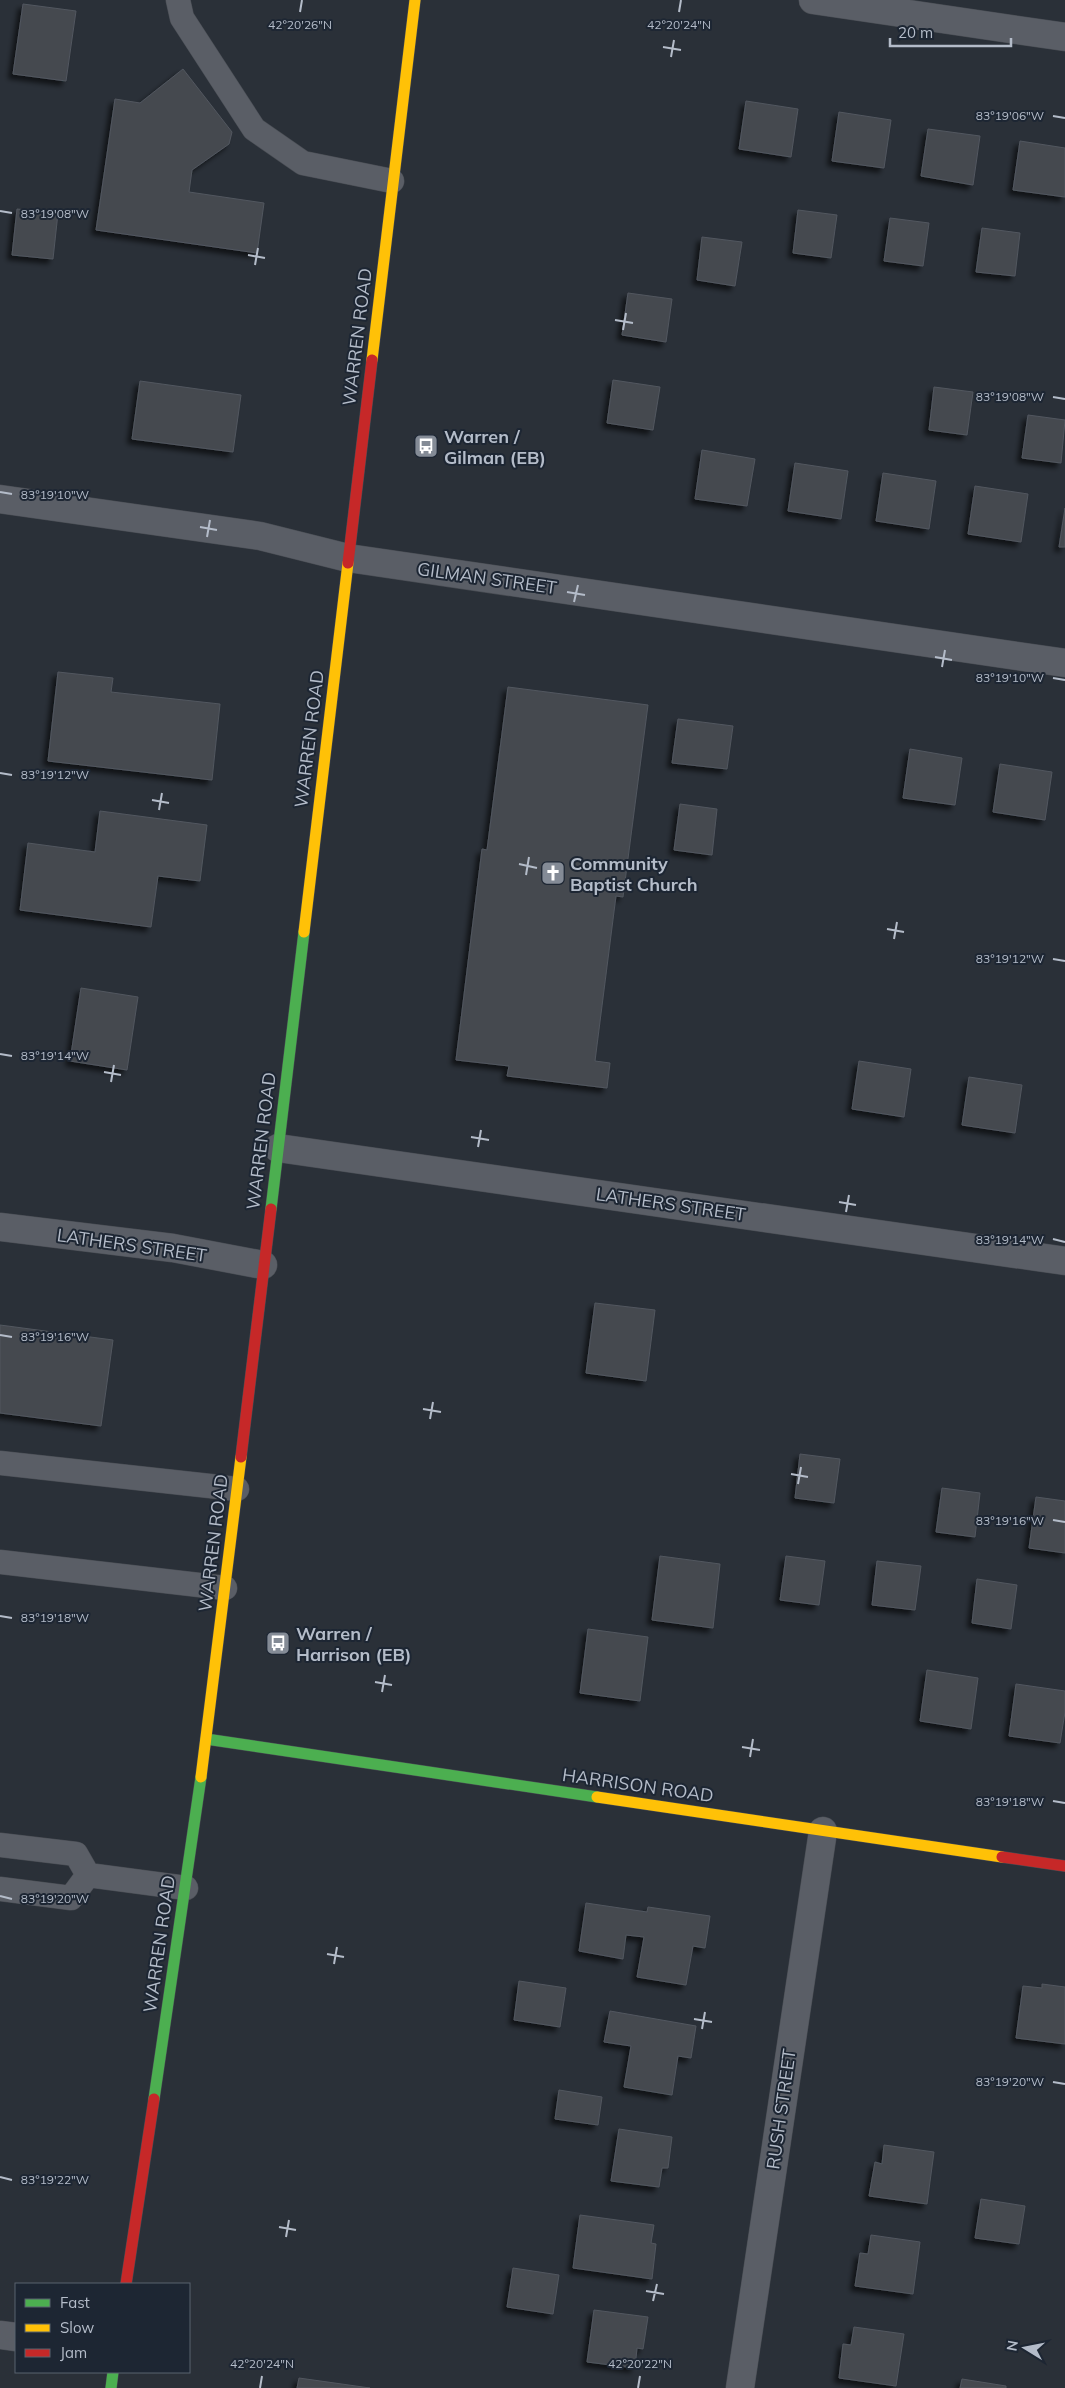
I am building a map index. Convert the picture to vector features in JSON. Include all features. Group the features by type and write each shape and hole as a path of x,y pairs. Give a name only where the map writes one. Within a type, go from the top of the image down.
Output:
{"main road":[{"name":"WARREN ROAD","path":"126,2283 186,1888 226,1588 415,0"},
{"name":"HARRISON ROAD","path":"206,1740 1065,1866"},
{"path":"111,2388 113,2373"}],"street":[{"path":"813,0 1065,37"},
{"name":"GILMAN STREET","path":"0,499 260,536 348,558 1065,663"},
{"name":"LATHERS STREET","path":"278,1148 1065,1261"},
{"name":"LATHERS STREET","path":"0,1227 173,1248 263,1265"},
{"name":"RUSH STREET","path":"740,2388 823,1831"},
{"path":"0,2335 15,2337"}],"lane":[{"path":"178,0 182,18 254,129 303,162 392,181"},
{"path":"0,1463 237,1489"},
{"path":"0,1562 226,1588"},
{"path":"0,1845 76,1854 88,1875"},
{"path":"88,1875 186,1888"},
{"path":"0,1889 71,1898 88,1875"}],"building":[{"path":"23,4 76,11 66,81 13,74"},
{"path":"183,69 232,132 229,144 192,170 189,192 264,203 257,253 96,230 115,99 140,103"},
{"path":"746,101 798,109 791,157 739,149"},
{"path":"839,112 891,120 884,168 832,161"},
{"path":"928,129 980,136 973,185 921,176"},
{"path":"1020,141 1065,148 1065,197 1013,190"},
{"path":"17,209 58,213 53,259 12,255"},
{"path":"798,210 837,215 831,258 793,253"},
{"path":"890,218 929,223 923,266 884,261"},
{"path":"982,228 1020,233 1015,276 976,272"},
{"path":"702,237 742,242 735,286 697,280"},
{"path":"628,293 672,299 666,342 622,335"},
{"path":"613,380 660,387 653,430 607,423"},
{"path":"140,381 241,395 233,452 132,439"},
{"path":"934,387 973,392 967,435 929,430"},
{"path":"1028,415 1065,420 1061,463 1022,458"},
{"path":"702,450 755,459 747,506 695,499"},
{"path":"795,463 848,471 841,519 788,511"},
{"path":"883,473 936,481 929,529 876,521"},
{"path":"975,486 1028,494 1021,542 968,534"},
{"path":"1065,508 1065,547 1059,547"},
{"path":"58,672 113,678 111,692 220,704 212,780 48,761"},
{"name":"Community Baptist Church","path":"508,687 648,705 623,897 616,896 595,1061 610,1063 607,1088 507,1076 509,1066 456,1060 482,849 487,850"},
{"path":"678,719 733,726 727,769 672,763"},
{"path":"910,749 962,758 955,805 903,798"},
{"path":"1000,764 1052,772 1045,820 993,812"},
{"path":"680,804 717,809 712,855 674,850"},
{"path":"100,811 207,825 200,881 158,876 151,927 20,910 28,843 95,852"},
{"path":"81,988 138,997 127,1070 70,1061"},
{"path":"859,1061 911,1069 904,1117 852,1109"},
{"path":"969,1077 1022,1085 1015,1133 962,1125"},
{"path":"595,1303 655,1310 646,1381 586,1373"},
{"path":"0,1325 113,1340 101,1426 0,1413"},
{"path":"800,1454 840,1459 834,1503 795,1498"},
{"path":"942,1488 980,1493 975,1537 936,1532"},
{"path":"1036,1497 1065,1501 1065,1553 1029,1548"},
{"path":"660,1556 720,1564 713,1628 652,1620"},
{"path":"786,1556 825,1561 819,1605 780,1600"},
{"path":"877,1561 921,1566 915,1610 872,1605"},
{"path":"977,1579 1017,1585 1011,1629 972,1623"},
{"path":"588,1629 648,1637 640,1701 580,1693"},
{"path":"927,1670 978,1678 971,1729 920,1721"},
{"path":"1016,1684 1065,1691 1065,1712 1060,1743 1009,1736"},
{"path":"586,1903 647,1912 648,1907 710,1916 705,1948 693,1946 686,1985 637,1977 644,1937 626,1935 623,1959 579,1951"},
{"path":"519,1981 566,1988 560,2027 514,2020"},
{"path":"1042,1984 1065,1987 1065,2044 1016,2038 1023,1986 1042,1988"},
{"path":"610,2011 696,2026 691,2058 678,2056 672,2095 624,2087 631,2046 604,2042"},
{"path":"559,2090 602,2097 598,2125 555,2119"},
{"path":"619,2129 672,2137 668,2168 662,2168 659,2187 611,2181"},
{"path":"884,2145 934,2152 927,2204 869,2196 875,2162 882,2164"},
{"path":"981,2199 1025,2206 1019,2244 975,2238"},
{"path":"580,2215 654,2225 651,2243 656,2244 652,2279 573,2268"},
{"path":"871,2235 920,2242 913,2294 855,2286 860,2253 868,2254"},
{"path":"513,2268 559,2275 553,2314 507,2307"},
{"path":"594,2310 648,2317 643,2349 637,2348 635,2368 587,2362"},
{"path":"854,2327 904,2334 896,2386 839,2378 843,2344 851,2345"},
{"path":"299,2378 370,2388 297,2388"},
{"path":"962,2379 1006,2386 1006,2388 960,2388"}],"traffic: fast":[{"path":"271,1209 304,932"},
{"path":"206,1739 597,1797"},
{"path":"154,2099 201,1777"},
{"path":"111,2388 113,2373"}],"traffic: slow":[{"path":"372,360 415,0"},
{"path":"304,932 348,563"},
{"path":"201,1777 241,1457"},
{"path":"597,1797 1002,1857"}],"traffic: jam":[{"path":"348,563 372,360"},
{"path":"241,1457 271,1209"},
{"path":"1002,1857 1065,1866"},
{"path":"126,2283 154,2099"}],"place":[{"name":"Warren / Gilman (EB)","path":"426,446"},
{"name":"Community Baptist Church","path":"553,873"},
{"name":"Warren / Harrison (EB)","path":"278,1643"}]}
